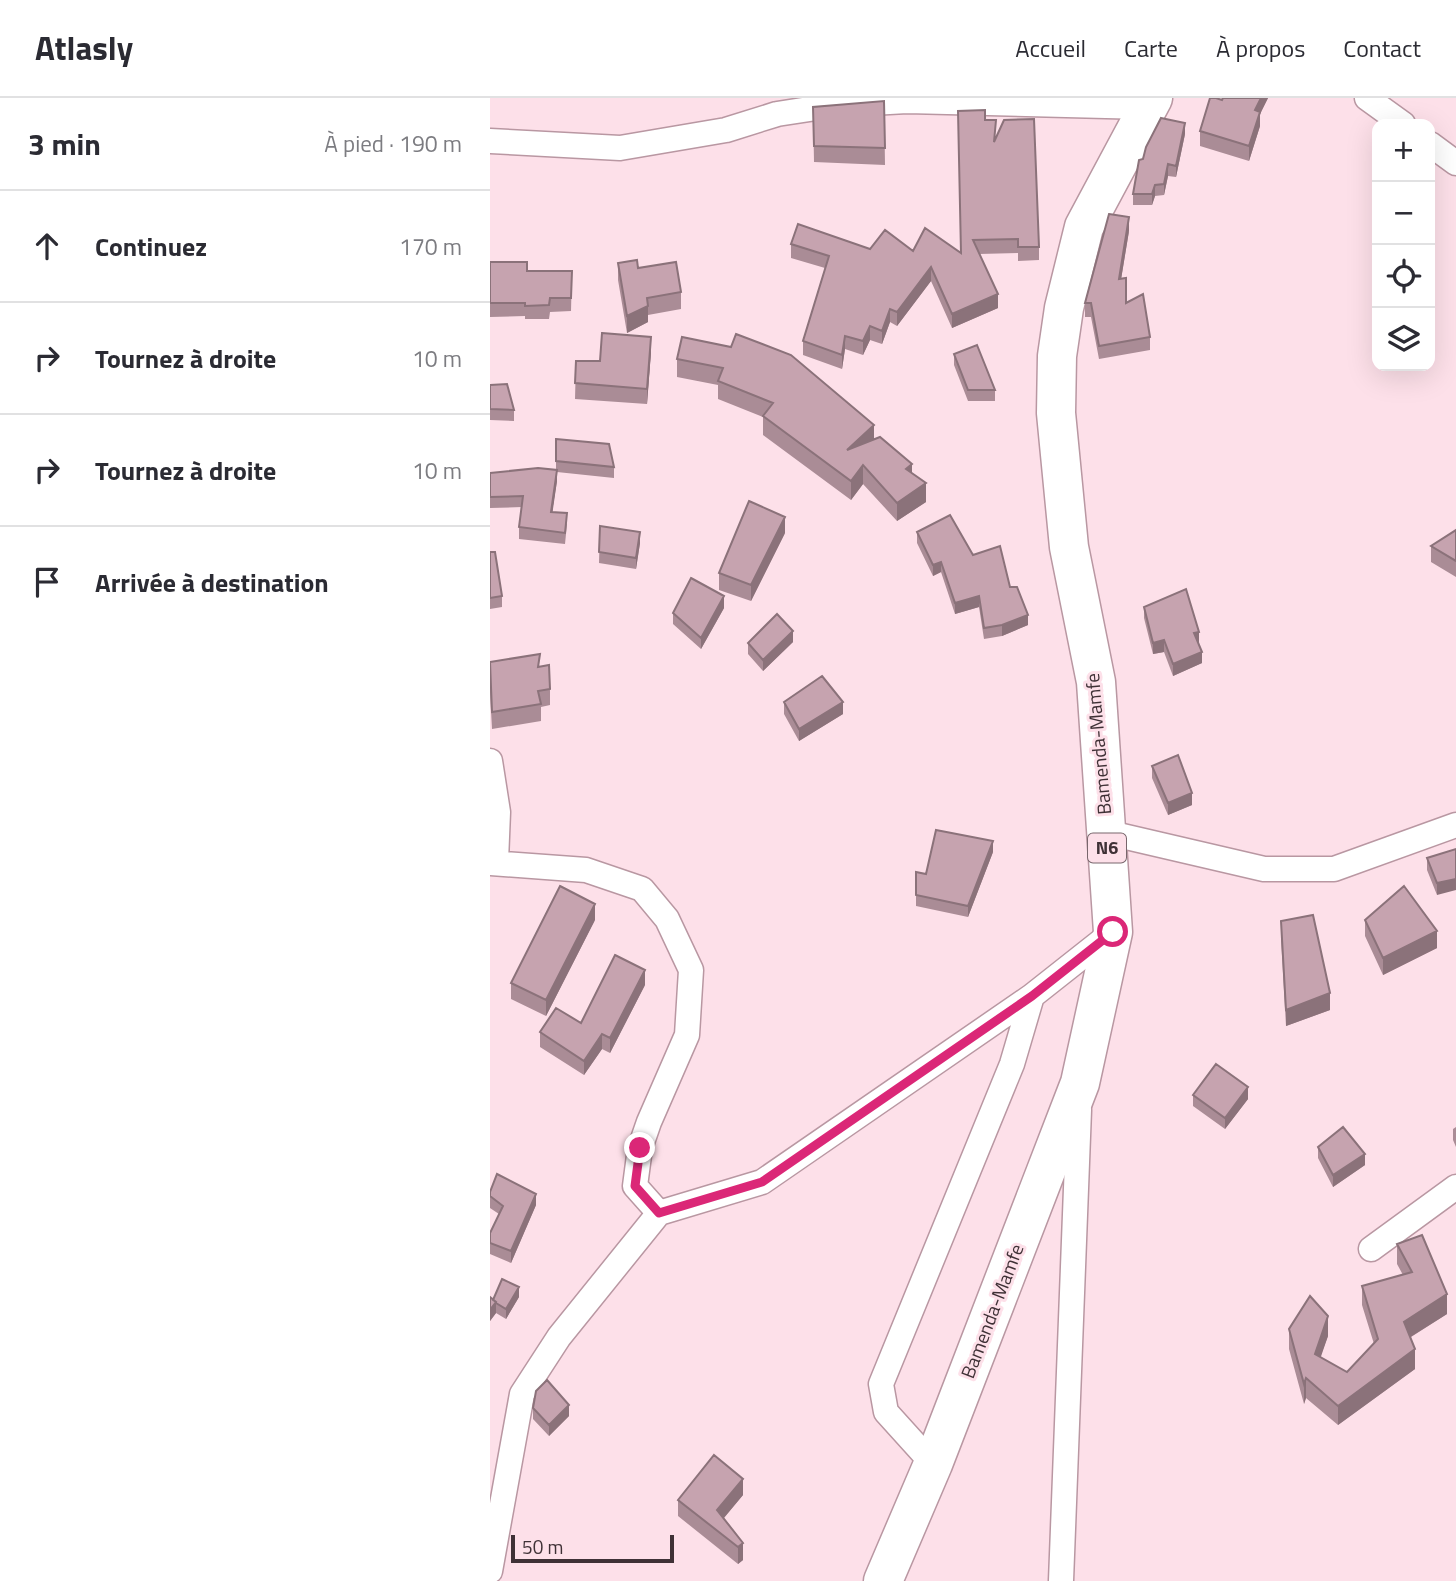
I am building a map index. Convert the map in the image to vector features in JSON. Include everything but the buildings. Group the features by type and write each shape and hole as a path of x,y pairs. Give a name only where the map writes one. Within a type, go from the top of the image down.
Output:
{"highway":[{"name":"Bamenda-Mamfe","path":"883,1581 933,1464 1080,1083 1113,932 1096,682 1068,533 1056,413 1057,356 1064,308 1084,227 1149,103"}],"street":[{"path":"1367,98 1396,119"},
{"path":"490,141 620,148 726,130 777,114 836,104 908,100 1149,103"},
{"path":"1435,148 1456,163"},
{"path":"490,761 498,812 493,862 586,870 642,889 667,919 691,970 687,1035 640,1148 635,1186 659,1213"},
{"path":"1105,832 1264,869 1334,869 1456,825"},
{"path":"490,1571 522,1394 559,1337 659,1213 762,1182 1032,996 1113,932"},
{"path":"933,1464 886,1412 881,1384 1012,1064 1032,996"},
{"path":"1061,1581 1080,1083"},
{"path":"1371,1249 1456,1187"}],"route":[{"path":"640,1148 635,1186 659,1213 762,1182 1032,996 1113,932"}]}
